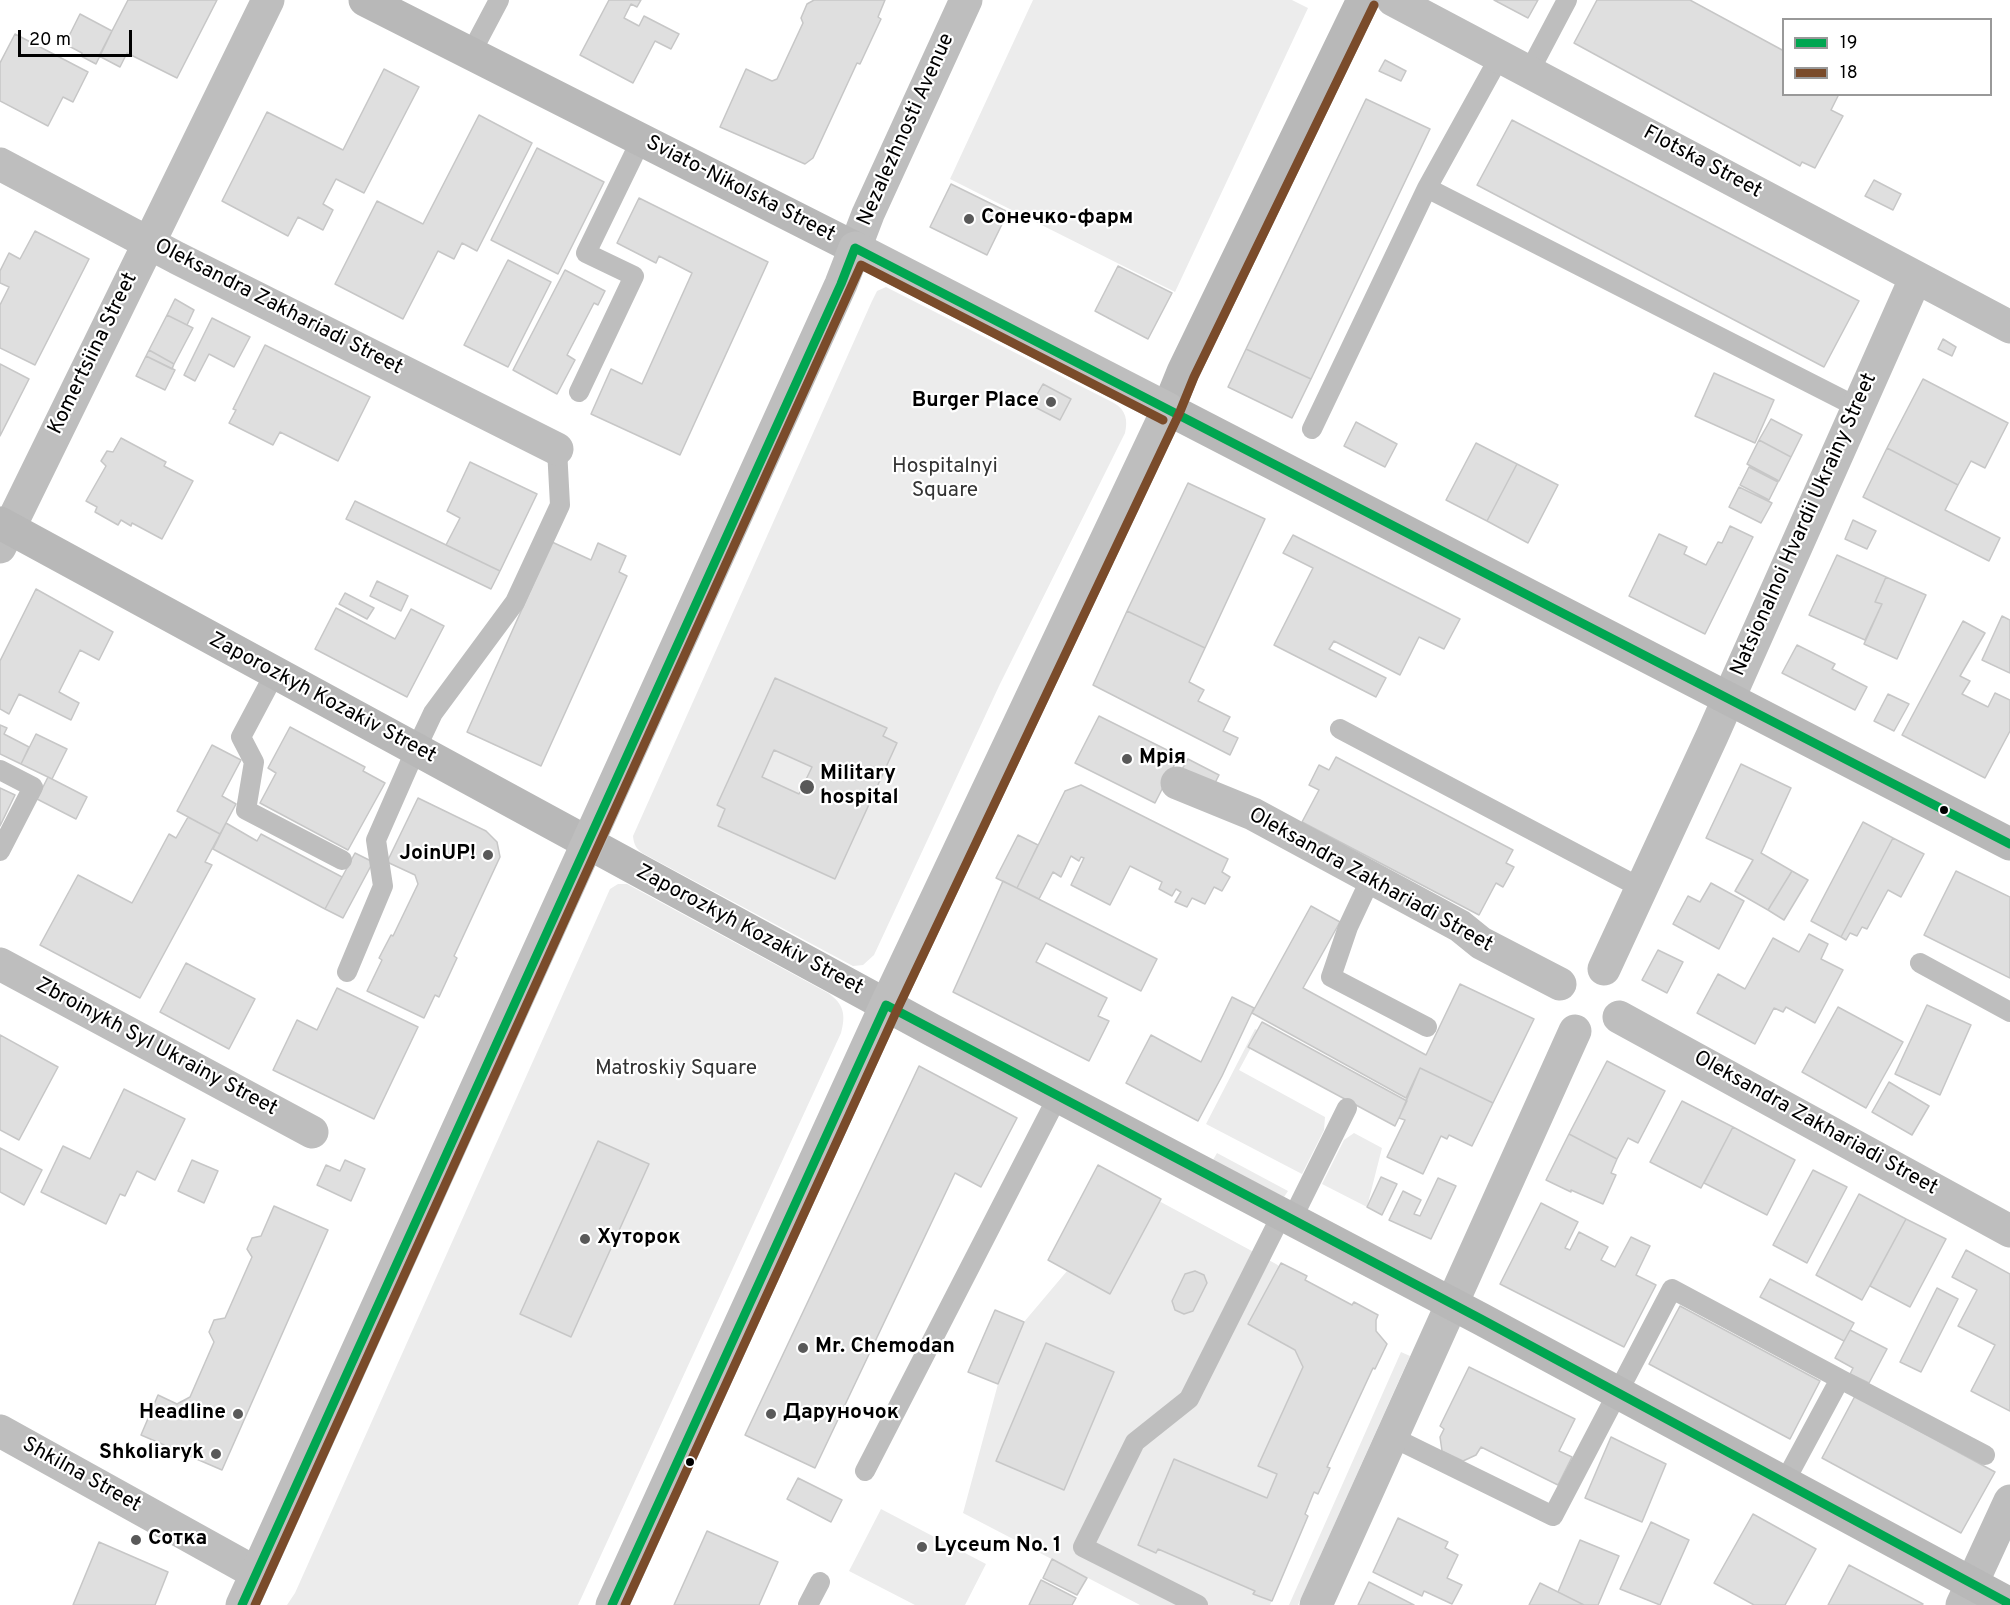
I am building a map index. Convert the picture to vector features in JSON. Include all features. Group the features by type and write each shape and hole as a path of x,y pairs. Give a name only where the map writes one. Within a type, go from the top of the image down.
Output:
{"main road":[{"name":"Sviato-Nikolska Street","path":"365,0 855,248"},
{"path":"1168,409 1183,372 1363,0"},
{"name":"Sviato-Nikolska Street","path":"1168,409 2010,844"},
{"name":"Zaporozkyh Kozakiv Street","path":"3,532 275,673 886,1005 1452,1303 1784,1483 1967,1594 2010,1604"}],"street":[{"name":"Komertsiina Street","path":"3,532 149,243 268,0"},
{"name":"Nezalezhnosti Avenue","path":"242,1605 837,294 868,214 966,0"},
{"name":"Flotska Street","path":"1393,0 1916,276 2007,317"},
{"name":"Oleksandra Zakhariadi Street","path":"0,164 149,243 557,449"},
{"name":"Sviato-Nikolska Street","path":"855,248 1168,409"},
{"name":"Natsionalnoi Hvardii Ukrainy Street","path":"1604,969 1728,699 1916,276"},
{"path":"612,1605 886,1005 1168,409"},
{"name":"Oleksandra Zakhariadi Street","path":"1177,783 1253,814 1460,926 1480,943 1560,984"},
{"name":"Zbroinykh Syl Ukrainy Street","path":"0,964 312,1132"},
{"path":"1316,1605 1575,1032 1560,984 1604,969 1619,1017 1575,1032"},
{"name":"Oleksandra Zakhariadi Street","path":"1619,1017 2010,1231"},
{"name":"Shkilna Street","path":"0,1431 256,1573"},
{"path":"1967,1594 2010,1501"}],"lane":[{"path":"471,53 499,0"},
{"path":"1529,72 1567,0"},
{"path":"1312,429 1428,188 1500,56"},
{"path":"579,392 634,276 586,253 641,140"},
{"path":"1428,188 1857,407"},
{"path":"347,972 383,886 376,840 416,749 433,713 515,602 560,505 557,449"},
{"path":"275,673 241,737 254,762 246,810 342,860"},
{"path":"1340,729 1641,888"},
{"path":"0,770 33,787 0,851"},
{"path":"1371,878 1348,927 1331,977 1427,1027"},
{"path":"1920,963 2010,1012"},
{"path":"865,1471 1058,1096"},
{"path":"1198,1605 1083,1547 1135,1442 1189,1399 1347,1108"},
{"path":"1392,1437 1553,1516 1672,1289 1985,1455"},
{"path":"1784,1483 1840,1378"},
{"path":"808,1605 820,1582"}],"green space":[{"path":"1033,0 1292,0 1308,8 1175,292 950,179"},
{"name":"Hospitalnyi Square","path":"886,287 1114,403 1124,412 1126,424 1125,433 999,686 874,955 863,965 853,966 644,854 636,846 633,836 872,301 877,291"},
{"name":"Matroskiy Square","path":"618,884 627,884 828,993 837,1001 842,1010 841,1033 578,1605 287,1605 295,1593 610,889"},
{"path":"1255,1029 1260,1031 1239,1070 1325,1117 1324,1130 1302,1174 1206,1124"},
{"path":"1354,1133 1382,1148 1367,1207 1322,1184 1344,1140"},
{"path":"1217,1153 1288,1191 1284,1197 1213,1160"},
{"path":"1159,1201 1279,1266 1281,1263 1307,1276 1305,1280 1352,1305 1354,1302 1378,1315 1377,1331 1387,1344 1375,1369 1372,1368 1328,1466 1330,1468 1318,1494 1314,1492 1305,1514 1308,1516 1270,1605 1140,1605 963,1513 998,1384 1024,1322 1067,1271 1110,1293"},
{"path":"1401,1352 1410,1356 1298,1605 1289,1605"},
{"path":"881,1509 986,1564 965,1605 915,1605 849,1571"}],"building":[{"path":"128,0 217,0 177,78 127,53 120,67 99,56"},
{"path":"609,0 641,0 637,7 631,4 624,18 639,26 644,16 679,34 671,49 655,41 633,83 580,55"},
{"path":"814,0 885,0 878,17 881,19 860,64 857,63 813,158 805,164 720,127 746,69 772,81 777,79 803,23 801,18 807,4"},
{"path":"1494,0 1538,0 1528,18"},
{"path":"1597,0 1690,0 1782,50 1782,96 1838,96 1831,110 1843,116 1815,168 1802,162 1800,166 1574,43"},
{"path":"80,14 112,31 96,64 65,44"},
{"path":"15,34 88,72 73,102 63,97 48,126 0,101 0,63"},
{"path":"1385,60 1406,71 1401,81 1379,71"},
{"path":"384,69 419,87 364,193 336,179 323,204 333,210 323,230 298,217 288,236 222,201 267,112 343,150"},
{"path":"1366,99 1430,129 1311,379 1246,349"},
{"path":"479,115 532,143 477,251 462,243 454,259 438,251 403,319 335,284 377,201 423,224"},
{"path":"1512,120 1859,301 1824,367 1477,185"},
{"path":"537,148 604,182 558,274 491,240"},
{"path":"1874,180 1901,194 1893,210 1865,196"},
{"name":"Сонечко-фарм","path":"951,184 1008,212 987,255 930,227"},
{"path":"639,198 768,262 680,455 591,414 611,369 642,384 692,273 659,256 656,263 617,243"},
{"path":"35,231 89,259 35,365 0,348 0,305 9,287 0,283 0,271 9,253 20,259"},
{"path":"508,260 551,282 508,367 464,345"},
{"path":"1118,266 1172,293 1148,339 1095,311"},
{"path":"565,270 605,291 598,305 594,303 567,355 575,360 557,394 513,370"},
{"path":"175,299 194,310 187,325 167,315"},
{"path":"167,315 193,328 174,364 149,350"},
{"path":"212,318 250,337 234,367 209,354 195,381 184,375"},
{"path":"1943,339 1956,347 1952,356 1938,349"},
{"path":"265,345 370,397 338,461 280,432 273,445 229,423 236,410 233,409"},
{"path":"1246,349 1311,379 1292,418 1228,387"},
{"path":"149,350 174,364 172,369 146,356"},
{"path":"146,356 175,370 165,390 136,376"},
{"path":"0,364 29,379 0,436"},
{"path":"1714,373 1774,400 1755,443 1695,416"},
{"path":"1923,379 2008,423 1985,468 1971,461 1958,485 1887,448"},
{"name":"Burger Place","path":"1043,384 1071,399 1060,420 1031,405"},
{"path":"1771,419 1802,435 1791,457 1759,440"},
{"path":"1356,422 1397,444 1385,467 1344,446"},
{"path":"121,438 166,462 164,466 193,481 162,539 132,523 131,526 121,520 118,525 95,512 97,507 86,501 106,466 101,461 107,451 113,452"},
{"path":"1759,440 1791,457 1779,481 1747,464"},
{"path":"1476,443 1517,464 1487,521 1446,500"},
{"path":"1887,448 1958,485 1945,510 2000,538 1989,561 1863,497"},
{"path":"470,462 537,494 500,571 446,545 460,518 447,511"},
{"path":"1517,464 1558,485 1528,543 1487,521"},
{"path":"1749,467 1778,482 1769,500 1740,485"},
{"path":"1188,483 1265,519 1205,648 1127,611"},
{"path":"1739,487 1772,503 1761,523 1729,507"},
{"path":"355,501 500,571 491,589 346,519"},
{"path":"1853,520 1876,531 1867,549 1845,539"},
{"path":"1730,526 1753,537 1705,634 1629,596 1659,534 1687,547 1684,554 1706,565 1718,542 1722,543"},
{"path":"1293,535 1460,619 1444,649 1419,637 1400,675 1334,641 1329,649 1386,678 1376,697 1274,645 1313,568 1283,553"},
{"path":"552,542 591,560 598,543 626,556 619,572 627,576 541,766 467,732"},
{"path":"1837,555 1886,577 1875,602 1882,604 1865,640 1809,615"},
{"path":"1886,577 1926,595 1897,659 1864,644 1882,604 1875,602"},
{"path":"377,581 408,596 401,611 370,596"},
{"path":"36,589 113,632 99,660 80,650 59,692 79,703 71,720 19,694 9,714 0,709 0,661"},
{"path":"345,593 374,608 367,619 339,604"},
{"path":"336,608 395,639 411,609 444,626 407,697 315,649"},
{"path":"1127,611 1205,648 1189,682 1204,690 1198,701 1230,717 1223,731 1238,738 1230,755 1093,685"},
{"path":"2002,616 2010,620 2010,673 1982,660"},
{"path":"1963,621 1985,633 1960,676 1970,681 1962,694 1988,707 1995,693 2010,700 2010,731 1985,778 1902,735"},
{"path":"1797,645 1835,664 1832,669 1867,687 1855,710 1782,673"},
{"path":"775,678 887,728 883,736 897,743 835,879 718,826 725,809 717,805","holes":["774,750 812,767 799,794 762,777"]},
{"path":"1888,694 1909,704 1894,731 1874,721"},
{"name":"Мрія","path":"1099,716 1179,756 1155,803 1075,763"},
{"path":"0,725 7,728 4,734 29,747 21,764 0,754"},
{"path":"290,727 365,767 363,771 385,783 348,850 260,803 276,773 268,768"},
{"path":"36,734 67,749 52,779 21,764"},
{"path":"212,745 241,760 222,796 236,804 220,834 177,811"},
{"path":"1336,757 1513,850 1506,863 1514,867 1503,887 1496,883 1479,915 1302,822 1319,790 1309,785 1319,765 1329,770"},
{"path":"1188,759 1219,775 1213,787 1181,771"},
{"path":"1741,764 1791,788 1761,853 1792,871 1768,910 1735,891 1753,860 1706,838"},
{"path":"48,777 87,797 76,819 37,799"},
{"path":"1081,785 1228,859 1222,872 1230,877 1222,891 1214,887 1205,904 1192,898 1187,907 1175,902 1181,892 1176,889 1172,896 1159,889 1162,882 1130,866 1110,905 1071,885 1084,858 1081,857 1079,861 1071,856 1061,877 1053,872 1039,899 1017,888 1065,791"},
{"path":"0,788 15,795 0,826"},
{"path":"418,798 486,831 497,842 500,857 454,956 457,958 439,997 435,995 424,1018 367,991 382,960 379,958 391,935 393,936 418,884 415,875 387,862"},
{"path":"188,817 220,834 205,862 212,865 140,998 40,945 78,875 132,903 169,834 176,838"},
{"path":"1863,822 1893,838 1841,937 1811,921"},
{"path":"226,823 257,841 261,834 342,877 325,909 213,849"},
{"path":"1018,835 1038,845 1017,888 996,878"},
{"path":"1893,838 1924,854 1901,897 1888,890 1867,929 1862,927 1857,936 1850,933 1846,940 1841,937"},
{"path":"355,853 373,862 343,918 325,909"},
{"path":"1792,871 1808,880 1784,920 1768,910"},
{"path":"1956,871 2010,897 2010,978 1924,935"},
{"path":"1003,881 1157,959 1141,991 1046,943 1036,962 1107,998 1098,1016 1109,1021 1089,1061 953,992"},
{"path":"1711,883 1744,901 1719,949 1673,924 1688,896 1700,902"},
{"path":"1311,906 1340,922 1303,988 1426,1055 1460,984 1534,1019 1493,1103 1420,1068 1406,1098 1252,1013"},
{"path":"1809,934 1828,944 1821,959 1843,970 1815,1023 1786,1007 1783,1012 1774,1008 1755,1044 1697,1013 1718,974 1745,989 1773,938 1799,952"},
{"path":"1658,950 1683,962 1667,993 1642,980"},
{"path":"186,963 255,999 229,1049 160,1012"},
{"path":"337,988 418,1027 374,1119 273,1070 297,1020 317,1030"},
{"path":"1232,997 1254,1008 1198,1121 1126,1083 1151,1035 1201,1062"},
{"path":"1927,1005 1971,1025 1940,1095 1895,1074"},
{"path":"1838,1007 1903,1042 1866,1108 1802,1072"},
{"path":"1262,1022 1407,1101 1395,1126 1248,1047"},
{"path":"0,1035 58,1067 19,1140 0,1130"},
{"path":"1607,1061 1665,1091 1638,1143 1628,1138 1617,1159 1569,1134"},
{"path":"919,1066 1017,1118 981,1187 955,1173 815,1468 745,1435"},
{"path":"1420,1068 1493,1103 1472,1146 1449,1135 1447,1139 1441,1136 1423,1174 1387,1157 1405,1120 1399,1118"},
{"path":"1889,1082 1929,1106 1912,1135 1872,1112"},
{"path":"124,1089 185,1119 155,1180 137,1171 125,1196 120,1194 106,1224 41,1192 63,1146 90,1159"},
{"path":"1682,1101 1733,1127 1701,1188 1650,1162"},
{"path":"1733,1127 1795,1160 1767,1215 1704,1183"},
{"path":"1569,1134 1617,1159 1611,1173 1616,1175 1603,1204 1546,1180"},
{"name":"Хуторок","path":"598,1141 649,1164 571,1337 520,1314"},
{"path":"0,1148 42,1170 24,1205 0,1192"},
{"path":"192,1160 218,1171 204,1203 178,1191"},
{"path":"345,1160 365,1169 351,1201 317,1185 326,1165 340,1171"},
{"path":"1098,1165 1161,1199 1110,1294 1048,1260"},
{"path":"1813,1170 1847,1187 1807,1263 1773,1245"},
{"path":"1381,1177 1397,1184 1382,1215 1367,1207"},
{"path":"1438,1178 1456,1186 1431,1239 1389,1220 1403,1191 1421,1200 1414,1214 1420,1216"},
{"path":"1859,1194 1906,1219 1862,1300 1816,1275"},
{"path":"1541,1203 1578,1222 1565,1248 1570,1250 1579,1232 1608,1247 1601,1260 1615,1267 1631,1237 1650,1246 1636,1275 1656,1285 1624,1347 1500,1284"},
{"path":"274,1206 328,1230 222,1470 141,1435 158,1395 177,1404 190,1397 214,1342 209,1332 214,1320 225,1318 252,1257 247,1249 252,1238 261,1236"},
{"path":"1906,1219 1946,1239 1910,1307 1870,1286"},
{"path":"1966,1250 2010,1274 2010,1411 1971,1391 1995,1345 1958,1326 1977,1290 1952,1277"},
{"path":"1281,1263 1307,1276 1305,1280 1352,1305 1354,1302 1378,1315 1376,1331 1387,1344 1375,1369 1373,1368 1327,1467 1330,1468 1318,1494 1314,1492 1305,1514 1308,1516 1272,1601 1253,1594 1255,1591 1158,1549 1156,1553 1138,1545 1174,1459 1267,1498 1277,1474 1258,1466 1303,1367 1295,1350 1248,1324"},
{"path":"1195,1271 1204,1275 1207,1283 1193,1311 1184,1314 1175,1310 1172,1301 1185,1274"},
{"path":"1770,1279 1854,1323 1844,1341 1760,1297"},
{"path":"1937,1288 1958,1299 1921,1372 1900,1362"},
{"path":"1680,1306 1820,1381 1790,1439 1649,1364"},
{"path":"995,1310 1024,1322 998,1384 968,1372"},
{"path":"1850,1330 1887,1349 1869,1383 1850,1374 1853,1368 1835,1358"},
{"path":"1046,1343 1114,1372 1064,1490 996,1461"},
{"path":"1469,1367 1575,1419 1559,1451 1572,1457 1558,1485 1481,1447 1476,1455 1463,1461 1442,1451 1440,1437 1444,1429 1440,1426"},
{"path":"1855,1396 1995,1472 1961,1533 1822,1458"},
{"path":"1611,1437 1666,1464 1642,1522 1585,1498"},
{"path":"798,1478 842,1500 831,1522 787,1499"},
{"path":"1753,1514 1816,1549 1785,1605 1754,1605 1714,1583"},
{"path":"1398,1518 1448,1542 1445,1548 1458,1555 1447,1578 1462,1585 1452,1604 1424,1591 1422,1596 1373,1572"},
{"path":"1651,1522 1689,1540 1660,1605 1620,1589"},
{"path":"707,1531 778,1562 759,1605 674,1605"},
{"path":"1580,1540 1619,1556 1598,1605 1584,1605 1558,1592"},
{"path":"99,1542 168,1572 155,1605 73,1605"},
{"path":"1052,1559 1087,1578 1077,1595 1043,1578"},
{"path":"1849,1565 1923,1604 1828,1605"},
{"path":"1041,1580 1076,1598 1072,1605 1029,1605"},
{"path":"1369,1582 1414,1605 1358,1605"},
{"path":"1540,1583 1584,1605 1529,1605"}],"transit line":[{"name":"18","path":"625,1605 897,1010 1179,414 1194,377 1374,5"},
{"name":"19","path":"242,1605 841,284 855,248 2010,844"},
{"name":"18","path":"255,1605 861,265 1163,420"},
{"name":"19","path":"612,1605 886,1005 1481,1319 2010,1604"}],"place":[{"name":"Сонечко-фарм","path":"969,219"},
{"name":"Burger Place","path":"1051,402"},
{"name":"Мрія","path":"1127,759"},
{"name":"Military hospital","path":"807,787"},
{"name":"JoinUP!","path":"488,855"},
{"name":"Хуторок","path":"585,1239"},
{"name":"Mr. Chemodan","path":"803,1348"},
{"name":"Headline","path":"238,1414"},
{"name":"Даруночок","path":"771,1414"},
{"name":"Shkoliaryk","path":"216,1454"},
{"name":"Сотка","path":"136,1540"},
{"name":"Lyceum No. 1","path":"922,1547"}]}
